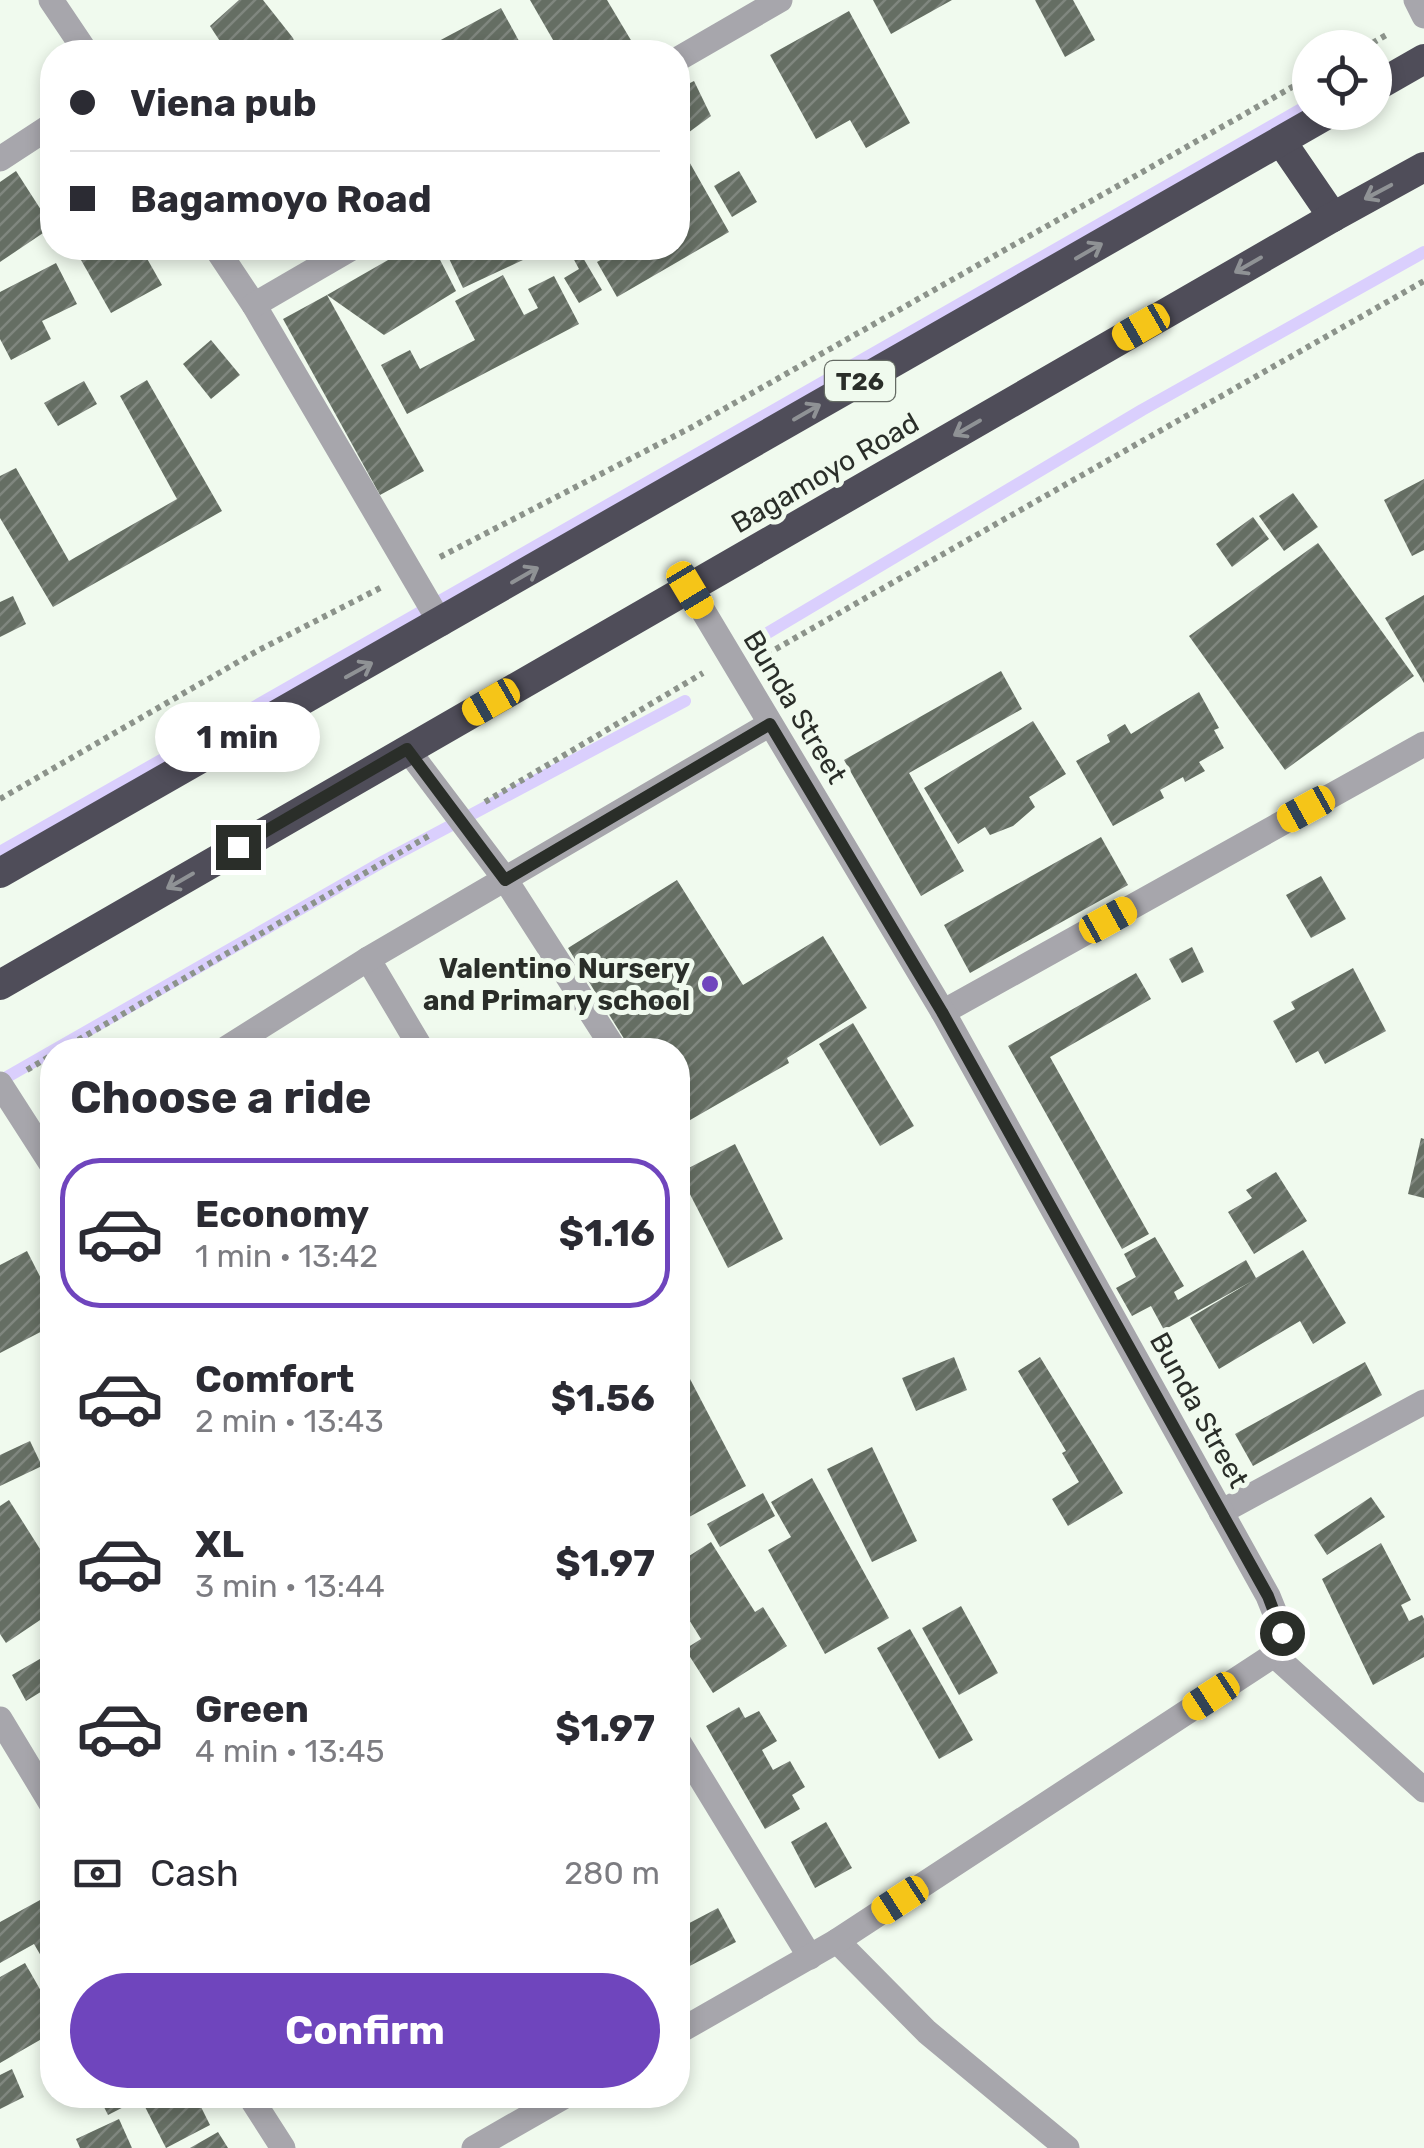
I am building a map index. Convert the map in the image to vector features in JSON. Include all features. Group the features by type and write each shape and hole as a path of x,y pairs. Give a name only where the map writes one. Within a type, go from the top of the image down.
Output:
{"highway":[{"path":"1392,77 1424,58"},
{"name":"T26","path":"0,873 1300,130"},
{"path":"1281,141 1333,216"},
{"name":"Bagamoyo Road","path":"0,984 1424,167"}],"street":[{"path":"51,0 78,40"},
{"path":"690,52 780,0"},
{"path":"1416,0 1424,16"},
{"path":"0,158 40,133"},
{"path":"224,260 254,304 441,624"},
{"path":"254,304 331,260"},
{"name":"Bunda Street","path":"690,590 942,1012 1268,1596 1282,1633 1274,1654"},
{"path":"242,1038 368,959 770,724"},
{"path":"942,1012 1424,744"},
{"path":"407,749 505,880 607,1038"},
{"path":"368,959 415,1038"},
{"path":"0,1084 40,1146"},
{"path":"1221,1512 1424,1402"},
{"path":"690,2025 837,1941 1274,1654 1424,1790"},
{"path":"0,1718 40,1784"},
{"path":"690,1761 810,1956"},
{"path":"837,1941 927,2032 1067,2148"},
{"path":"257,2108 283,2148"},
{"path":"474,2148 544,2108"}],"path":[{"path":"432,561 694,426 1292,88"},
{"path":"0,800 257,651 397,579"}],"building":[{"path":"239,0 263,0 294,40 219,40 210,26"},
{"path":"530,0 607,0 631,40 553,40"},
{"path":"873,0 952,0 891,34"},
{"path":"1035,0 1073,0 1095,40 1065,57"},
{"path":"501,8 518,40 441,40"},
{"path":"849,11 910,123 866,148 850,120 816,139 770,55"},
{"path":"694,81 711,116 690,131 690,83"},
{"path":"690,163 729,232 690,255"},
{"path":"16,171 40,208 40,235 0,262 0,182"},
{"path":"739,171 757,202 732,217 714,186"},
{"path":"81,260 148,260 162,285 111,313"},
{"path":"388,260 440,260 456,291 384,335 327,295"},
{"path":"450,260 523,260 463,288"},
{"path":"574,260 584,260 602,290 579,303 564,278 579,269"},
{"path":"601,260 681,260 617,297 597,262"},
{"path":"56,263 77,304 42,321 51,339 11,360 0,339 0,292"},
{"path":"503,275 524,315 538,308 528,289 554,276 579,324 407,414 381,365 410,350 420,369 475,340 455,301"},
{"path":"327,295 424,471 380,495 283,319"},
{"path":"211,340 240,375 211,399 183,364"},
{"path":"147,380 222,511 53,607 0,518 0,476 16,468 69,561 177,499 120,396"},
{"path":"84,381 97,404 58,426 44,403"},
{"path":"1424,479 1424,550 1412,556 1384,500"},
{"path":"1293,493 1318,527 1284,551 1259,516"},
{"path":"1253,517 1269,539 1232,567 1216,544"},
{"path":"1318,543 1414,676 1285,770 1189,636"},
{"path":"1424,595 1424,683 1385,618"},
{"path":"13,596 26,624 0,637 0,602"},
{"path":"1001,671 1022,709 909,773 964,871 921,896 844,760"},
{"path":"1199,692 1219,728 1214,730 1224,748 1199,762 1205,771 1185,782 1183,777 1160,790 1164,798 1113,826 1076,761 1110,742 1107,735 1125,724 1131,734"},
{"path":"1033,721 1066,774 1029,797 1035,807 1013,826 990,835 985,827 958,844 924,788"},
{"path":"1101,837 1128,885 970,973 944,925"},
{"path":"1321,876 1346,919 1311,938 1286,895"},
{"path":"677,880 743,985 823,936 867,1008 787,1058 789,1063 690,1120 690,1038 624,1038 568,948"},
{"path":"1192,947 1204,972 1182,983 1169,959"},
{"path":"1353,968 1386,1031 1325,1064 1318,1051 1296,1063 1273,1021 1295,1009 1291,1002"},
{"path":"1136,973 1151,999 1050,1057 1149,1234 1122,1249 1008,1046"},
{"path":"853,1023 914,1126 880,1146 819,1044"},
{"path":"1421,1138 1424,1139 1424,1198 1408,1194"},
{"path":"735,1144 783,1239 728,1268 690,1194 690,1167"},
{"path":"1276,1172 1307,1221 1254,1254 1228,1212 1252,1198 1246,1190"},
{"path":"1155,1237 1184,1286 1174,1292 1178,1300 1246,1260 1256,1278 1303,1250 1346,1323 1313,1344 1300,1321 1219,1369 1190,1318 1252,1281 1164,1330 1151,1306 1132,1316 1116,1288 1136,1277 1124,1254"},
{"path":"27,1251 40,1276 40,1332 0,1353 0,1265"},
{"path":"954,1357 967,1390 916,1411 902,1378"},
{"path":"1040,1357 1123,1493 1068,1526 1052,1499 1079,1482 1062,1453 1066,1451 1018,1371"},
{"path":"1365,1362 1382,1395 1253,1466 1235,1434"},
{"path":"690,1379 746,1486 690,1516"},
{"path":"30,1441 40,1467 0,1486 0,1455"},
{"path":"872,1447 917,1541 872,1562 827,1469"},
{"path":"812,1478 889,1618 825,1654 768,1550 791,1537 771,1502"},
{"path":"763,1493 775,1516 720,1547 707,1524"},
{"path":"1371,1497 1385,1517 1327,1555 1314,1535"},
{"path":"9,1500 40,1549 40,1620 6,1643 0,1634 0,1506"},
{"path":"711,1542 755,1612 763,1607 787,1646 713,1693 690,1657 690,1646 701,1639 690,1621 690,1555"},
{"path":"1381,1543 1411,1600 1401,1605 1409,1621 1422,1615 1424,1619 1424,1657 1373,1685 1322,1579"},
{"path":"961,1606 998,1673 959,1695 922,1628"},
{"path":"910,1629 973,1740 939,1759 877,1648"},
{"path":"40,1659 40,1692 26,1701 12,1675"},
{"path":"739,1707 745,1718 759,1711 777,1741 762,1750 773,1770 790,1761 805,1787 792,1795 800,1809 765,1829 706,1726"},
{"path":"826,1822 852,1868 815,1888 791,1842"},
{"path":"40,1900 40,1954 34,1944 0,1963 0,1922"},
{"path":"718,1908 736,1942 690,1966 690,1923"},
{"path":"25,1963 40,1989 40,2040 0,2063 0,1977"},
{"path":"12,2069 24,2097 0,2109 0,2075"},
{"path":"146,2108 202,2108 210,2125 166,2148"},
{"path":"119,2119 132,2148 80,2148 76,2139"},
{"path":"218,2132 228,2148 190,2148"}],"waterway":[{"path":"0,852 1292,114"},
{"path":"764,635 1142,410 1424,252"},
{"path":"75,1038 384,861 685,701"},
{"path":"0,1081 40,1058"}],"place":[{"name":"Valentino Nursery and Primary school","path":"710,984"}],"route":[{"path":"238,847 407,749 505,880 770,724 942,1012 1268,1596 1282,1633"}]}
